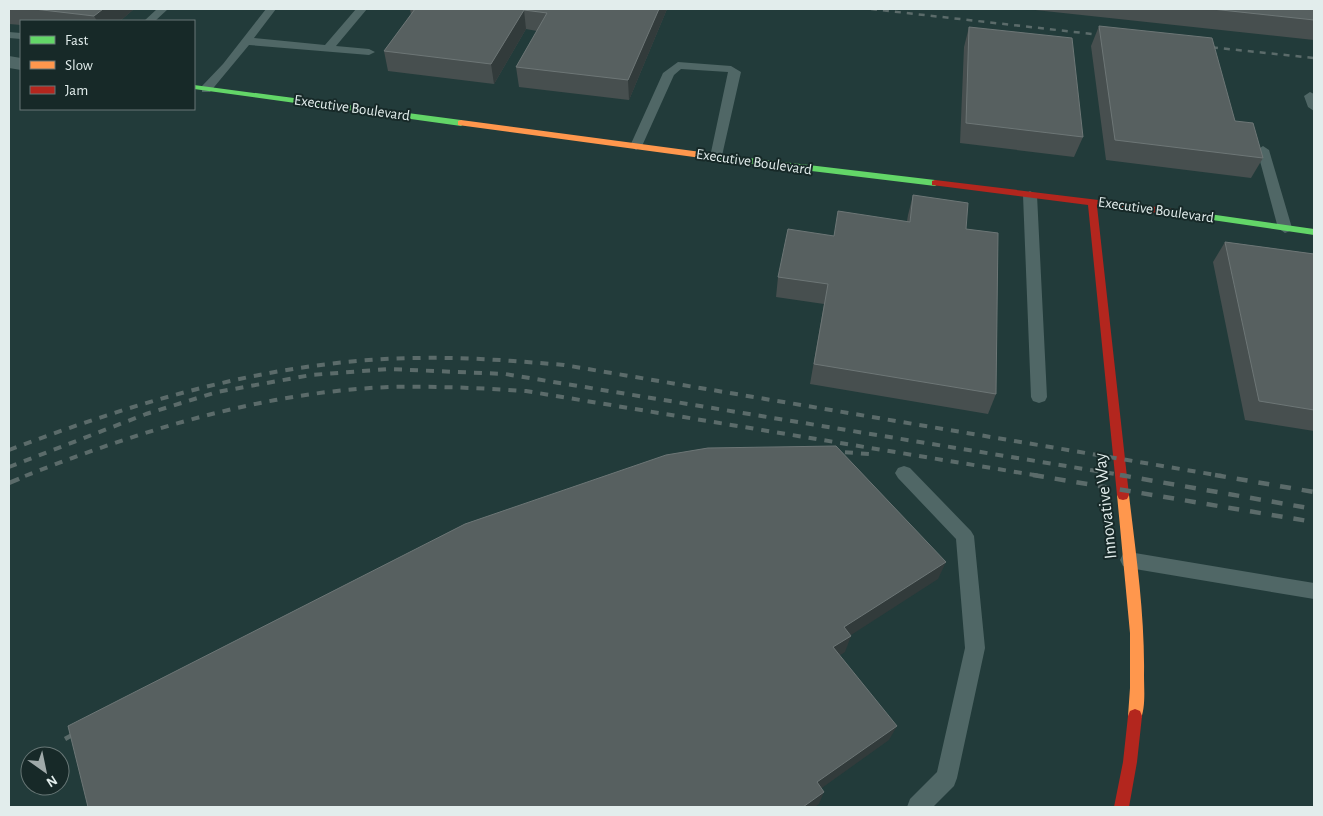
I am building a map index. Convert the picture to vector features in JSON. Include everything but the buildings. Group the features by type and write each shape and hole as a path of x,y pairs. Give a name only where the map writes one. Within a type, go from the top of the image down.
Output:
{"street":[{"name":"Executive Boulevard","path":"195,87 716,157 1092,202 1314,232"},
{"name":"Innovative Way","path":"1092,202 1129,560 1139,677 1130,762 1121,807"}],"lane":[{"path":"150,20 162,9"},
{"path":"206,88 271,9"},
{"path":"328,48 362,9"},
{"path":"246,41 369,52"},
{"path":"636,146 666,78 678,65 731,69 735,72 716,157"},
{"path":"1263,150 1285,228"},
{"path":"1030,195 1038,397"},
{"path":"904,474 965,536 975,648 946,778 918,807"},
{"path":"1129,560 1314,591"}],"shaded area":[{"path":"9,9 1314,9 1314,807 9,807"}],"railway":[{"path":"871,9 1110,36"},
{"path":"1200,46 1314,58"},
{"path":"9,450 160,399 262,374 367,360 456,358 564,365 1222,476"},
{"path":"9,467 146,414 217,392 311,375 388,369 505,374 1127,476"},
{"path":"25,476 114,443 204,416 249,405 295,397 342,390 389,387 526,391 1040,476"},
{"path":"829,451 869,454"},
{"path":"9,483 28,475"},
{"path":"1033,475 1314,522"},
{"path":"1120,475 1314,509"},
{"path":"1215,475 1314,492"},
{"path":"65,739 83,729"}],"traffic: fast":[{"path":"195,87 461,123"},
{"path":"716,157 935,183"},
{"path":"1181,213 1314,232"}],"traffic: slow":[{"path":"461,123 716,157"},
{"path":"1123,495 1137,633 1138,661 1135,716"}],"traffic: jam":[{"path":"935,183 1181,213"},
{"path":"1092,201 1123,495"},
{"path":"1121,807 1130,762 1135,716"}]}
